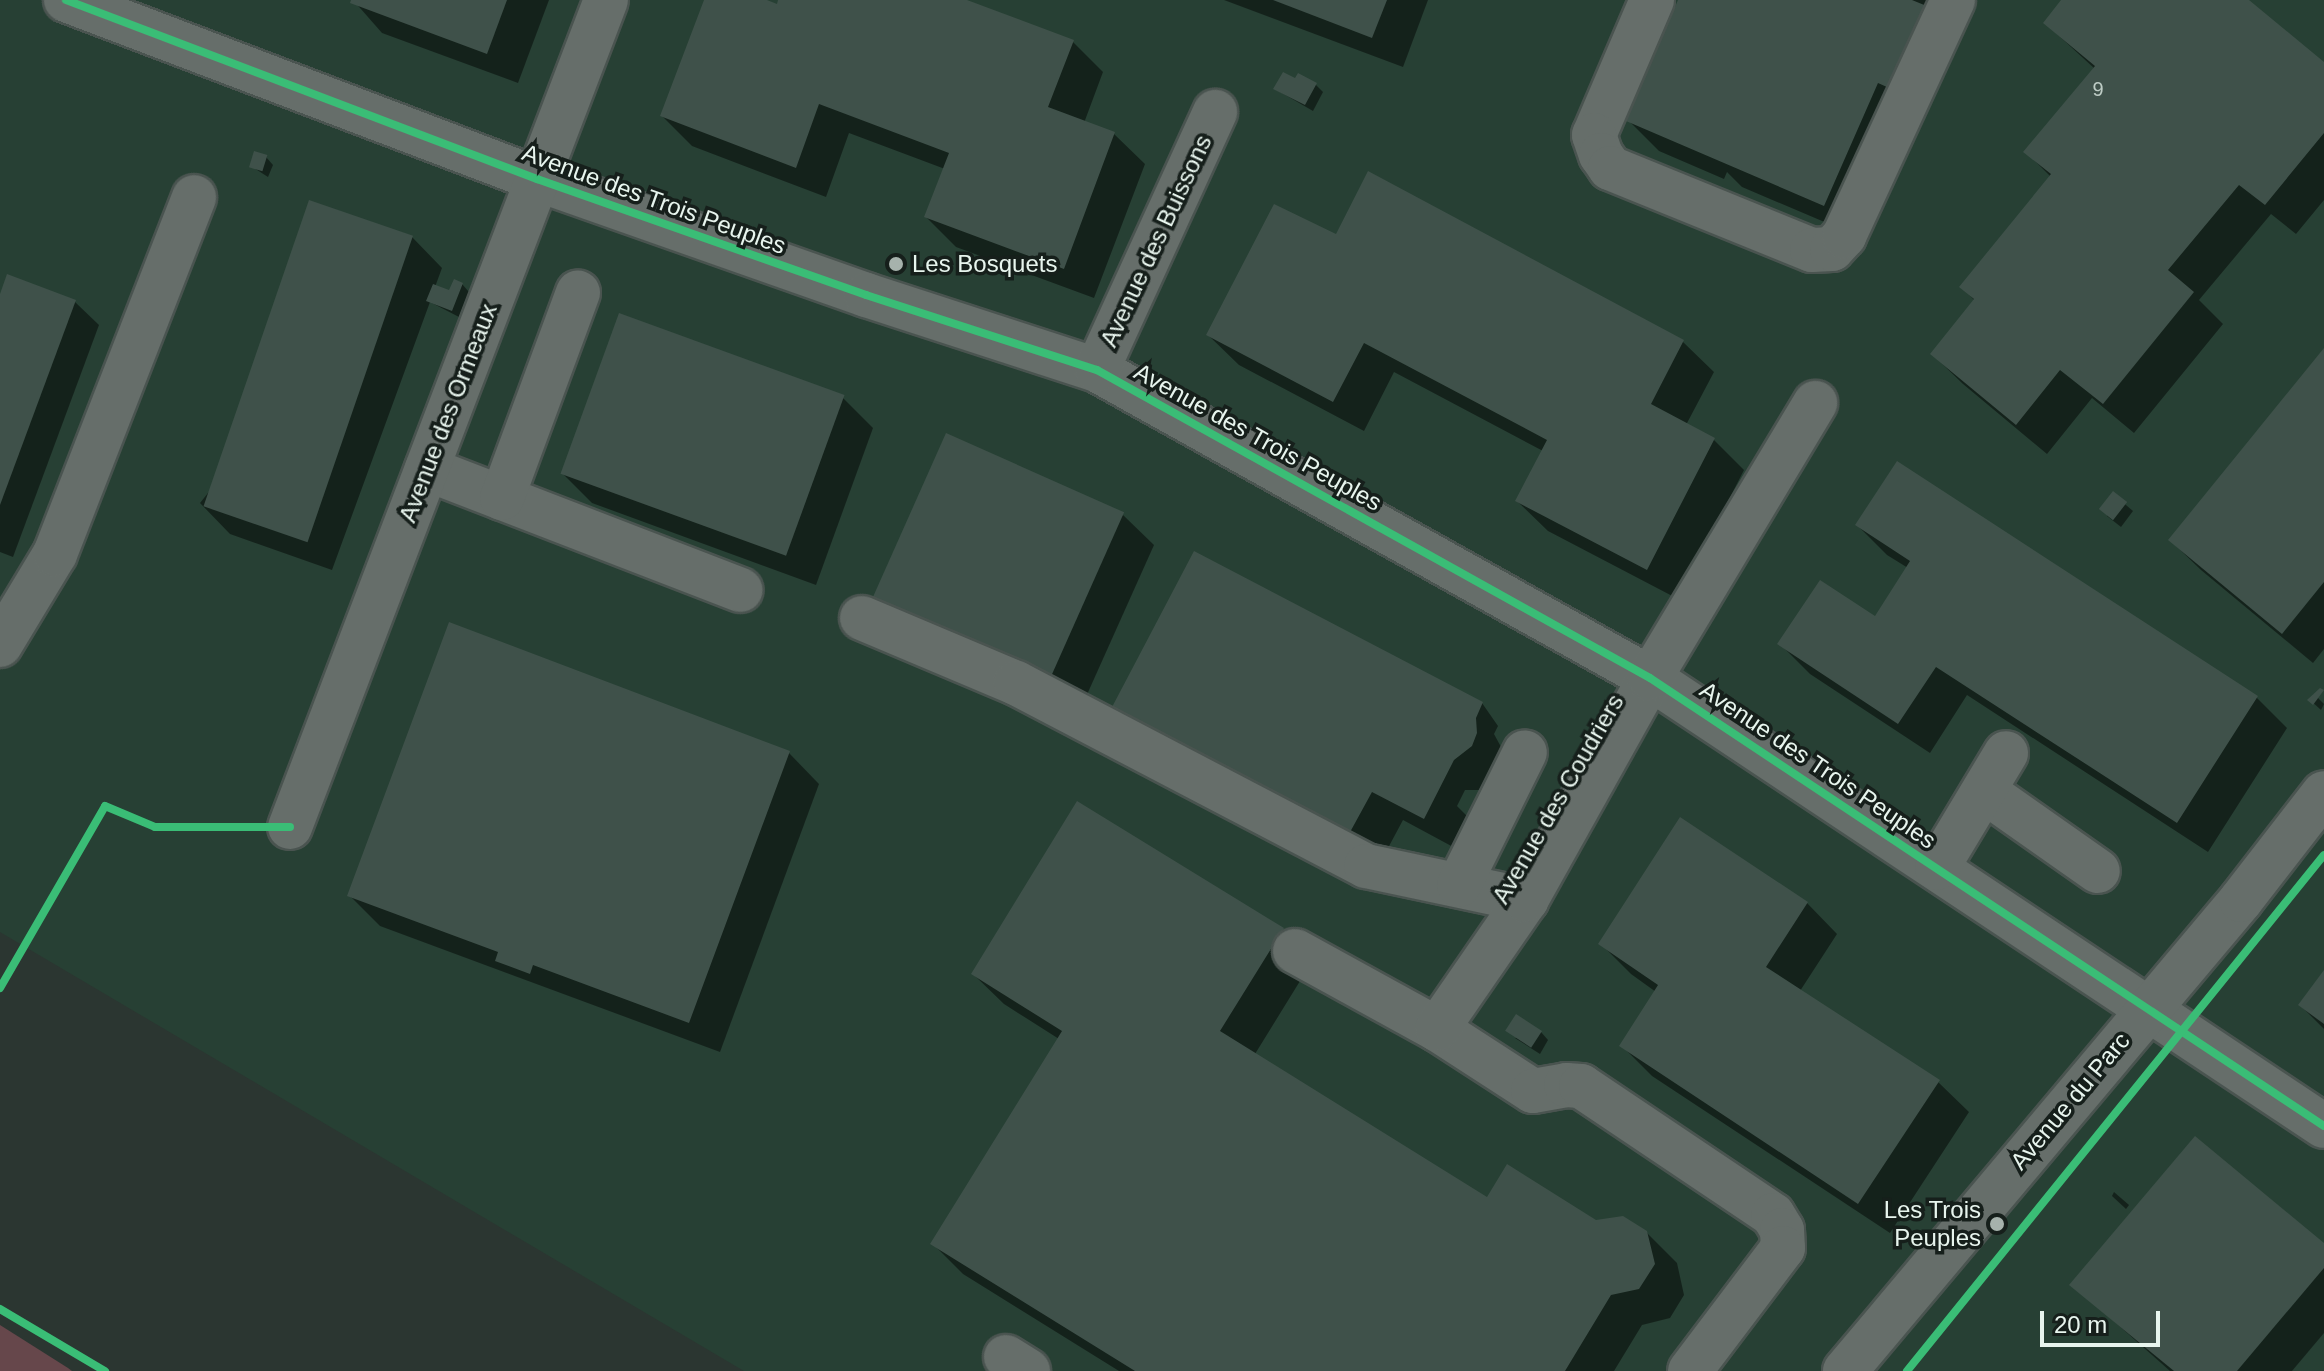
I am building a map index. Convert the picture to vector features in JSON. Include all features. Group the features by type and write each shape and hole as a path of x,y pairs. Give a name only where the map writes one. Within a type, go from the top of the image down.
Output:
{"street":[{"name":"Avenue des Trois Peuples","path":"66,0 537,179 866,295 1097,370 1650,678 2324,1126"},
{"name":"Avenue des Ormeaux","path":"290,827 606,0"},
{"path":"1652,0 1594,135 1601,155 1610,168 1812,250 1832,249 1844,236 1953,0"},
{"name":"Avenue des Buissons","path":"1097,370 1215,112"},
{"path":"0,645 55,554 194,197"},
{"path":"502,498 578,293"},
{"name":"Avenue des Coudriers","path":"1437,1029 1526,900 1650,678 1815,403"},
{"path":"427,469 740,590"},
{"path":"862,618 1016,683 1366,866 1526,900"},
{"path":"1459,885 1525,752"},
{"path":"1937,868 2006,753"},
{"path":"1984,791 2098,871"},
{"name":"Avenue du Parc","path":"1845,1371 2324,793"},
{"path":"1295,951 1437,1029 1533,1091 1581,1086 1773,1215 1782,1230 1783,1248 1690,1371"}],"shaded area":[{"path":"0,0 2324,0 2324,1371 744,1371 0,932"},
{"path":"0,1325 68,1368 72,1371 0,1371"}],"building":[{"path":"351,0 507,0 487,54 350,3"},
{"path":"704,0 767,0 777,4 778,0 967,0 1074,40 1048,107 1115,132 1064,269 924,217 949,153 819,104 796,168 660,116"},
{"path":"1273,0 1387,0 1372,38"},
{"path":"1678,0 1912,0 1934,9 1898,92 1878,83 1824,206 1626,121"},
{"path":"2061,0 2249,0 2324,62 2324,133 2265,205 2239,185 2168,270 2194,292 2103,404 2060,370 2016,425 1930,354 1974,299 1959,287 2051,174 2023,152 2095,66 2043,23"},
{"path":"1283,72 1295,78 1298,73 1317,83 1305,105 1273,89"},
{"path":"254,151 267,155 262,171 249,167"},
{"path":"1368,171 1684,340 1651,404 1715,438 1647,570 1515,501 1547,440 1364,343 1333,402 1206,335 1274,204 1336,234"},
{"path":"309,200 413,236 308,542 204,506"},
{"path":"7,274 76,300 0,505 0,294"},
{"path":"454,279 463,283 452,311 426,301 433,284 449,290"},
{"path":"619,313 845,395 786,556 561,474"},
{"path":"2324,348 2324,582 2282,634 2168,540"},
{"path":"946,433 1124,512 1050,679 872,599"},
{"path":"1897,461 2258,696 2177,823 1936,667 1898,724 1777,644 1820,580 1875,616 1910,561 1855,525"},
{"path":"2113,491 2127,502 2113,520 2099,509"},
{"path":"1194,551 1483,702 1476,718 1477,733 1472,746 1454,760 1424,819 1372,792 1349,834 1111,709"},
{"path":"449,622 790,751 689,1023 533,965 530,974 495,961 498,952 347,896"},
{"path":"2320,688 2324,690 2313,705 2307,700"},
{"path":"1077,801 1284,928 1220,1031 1487,1197 1507,1164 1596,1220 1623,1216 1647,1231 1655,1264 1639,1289 1611,1295 1565,1371 1135,1371 930,1244 1062,1031 971,974"},
{"path":"1680,817 1808,902 1766,967 1940,1080 1858,1204 1619,1046 1658,985 1598,944"},
{"path":"2324,970 2324,1024 2298,1005"},
{"path":"1516,1014 1542,1031 1531,1048 1505,1031"},
{"path":"2195,1136 2324,1243 2324,1268 2237,1371 2174,1371 2069,1285"}],"cycle path":[{"path":"66,0 537,179 866,295 1097,370 1650,678 2324,1126"},
{"path":"0,988 105,806 155,827 290,827"},
{"path":"1907,1371 2324,855"},
{"path":"0,1309 105,1371"}],"place":[{"name":"Les Bosquets","path":"896,264"},
{"name":"Les Trois Peuples","path":"1997,1224"}]}
